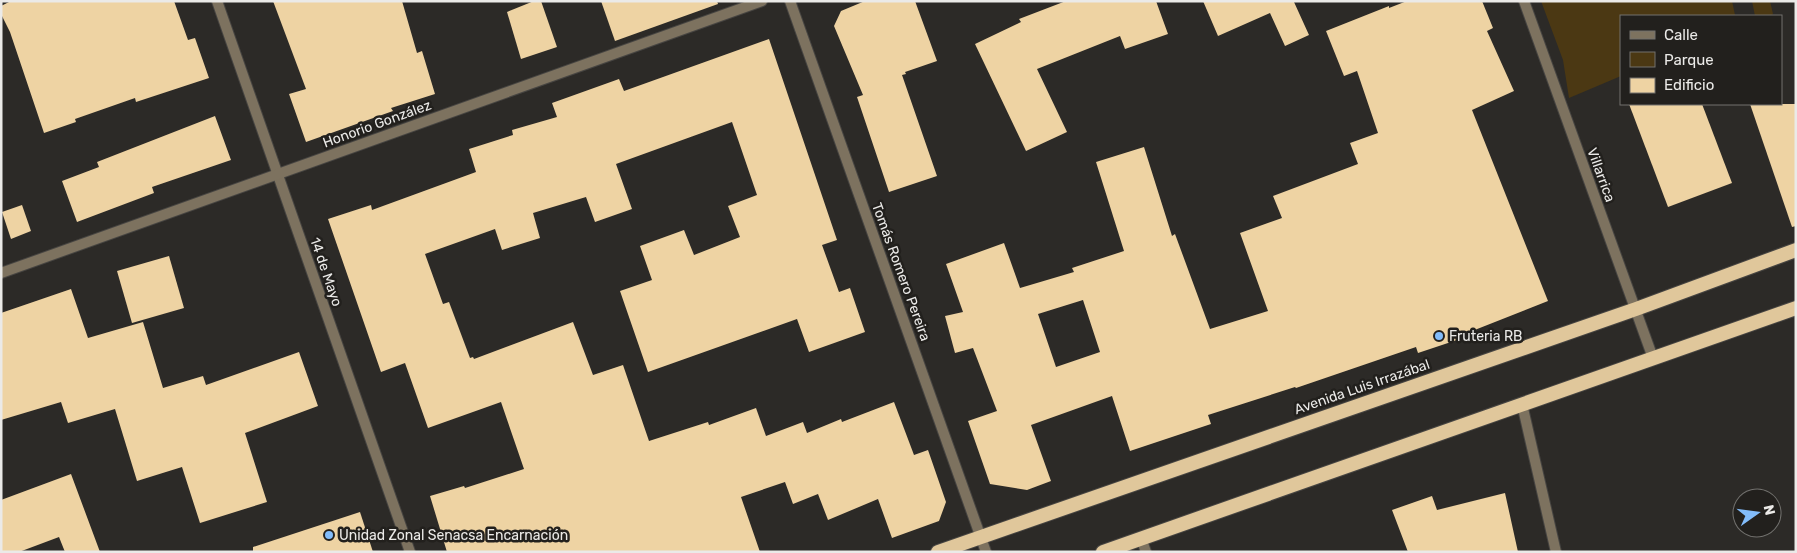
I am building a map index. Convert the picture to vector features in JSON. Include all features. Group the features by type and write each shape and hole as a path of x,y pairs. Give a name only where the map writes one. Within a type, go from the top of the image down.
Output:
{"highway":[{"name":"Avenida Luis Irrazábal","path":"938,552 1636,309 1796,250"},
{"path":"1103,552 1143,545 1522,404 1796,308"}],"street":[{"name":"14 de Mayo","path":"217,1 410,552"},
{"name":"Honorio González","path":"1,273 762,1"},
{"name":"Tomás Romero Pereira","path":"790,1 986,552"},
{"name":"Villarrica","path":"1524,1 1653,358"},
{"path":"1522,404 1556,552"}],"green space":[{"path":"1541,1 1732,1 1735,15 1620,15 1620,76 1569,98 1563,60"},
{"path":"1752,1 1770,1 1773,14 1755,15"}],"building":[{"path":"11,1 174,1 188,40 195,38 209,78 136,102 135,98 75,119 76,122 44,133 10,32 1,14 1,6"},
{"path":"273,1 402,1 417,53 422,51 435,94 391,108 393,111 306,142 289,94 306,89"},
{"path":"534,1 541,1 557,47 521,59 507,12"},
{"path":"601,1 717,1 718,4 615,41"},
{"path":"865,1 915,1 937,61 905,72 906,74 902,75 937,176 889,192 857,97 863,95 834,26 841,11"},
{"path":"1066,1 1156,1 1168,34 1125,49 1120,36 1037,69 1067,132 1026,151 975,44 1021,22 1019,19"},
{"path":"1203,1 1296,1 1294,2 1309,35 1285,46 1270,13 1218,36"},
{"path":"1407,1 1482,1 1493,28 1487,31 1514,91 1472,110 1548,301 1462,335 1463,338 1418,353 1416,347 1296,388 1208,415 1211,424 1130,451 1112,396 1031,425 1051,481 1027,490 990,484 968,421 997,411 973,348 955,353 945,316 963,312 946,264 1004,243 1020,288 1074,272 1072,268 1124,251 1096,162 1144,147 1172,236 1175,234 1210,329 1268,311 1240,233 1282,218 1273,196 1358,164 1350,143 1378,133 1357,71 1344,76 1326,31 1389,6 1389,8","holes":["1083,300 1100,352 1056,367 1038,314"]},
{"path":"769,39 837,240 822,245 839,292 850,288 865,332 809,352 797,319 648,372 620,291 652,280 640,246 684,230 694,255 740,237 728,206 757,195 732,122 616,164 632,209 595,222 586,197 533,213 540,238 502,250 495,229 425,254 443,304 449,302 470,358 473,357 474,359 573,322 593,375 623,365 649,441 708,422 709,425 756,408 766,436 803,422 807,433 841,419 842,422 894,402 914,455 928,450 946,502 939,521 892,538 878,499 828,520 818,494 793,504 785,482 741,497 760,552 447,552 430,496 464,486 465,488 524,469 501,402 428,428 405,363 381,372 328,219 371,205 372,210 476,172 469,149 513,135 512,130 557,117 552,103 619,79 624,91"},
{"path":"1796,104 1796,226 1792,227 1750,105"},
{"path":"1629,105 1702,105 1732,183 1668,207"},
{"path":"215,116 231,160 152,187 154,193 77,222 62,181 99,167 97,162"},
{"path":"22,205 31,231 11,239 2,212"},
{"path":"169,256 184,308 132,323 117,271"},
{"path":"71,289 88,338 143,322 163,388 203,376 206,385 299,352 318,406 245,433 267,502 200,523 182,467 137,481 115,409 68,423 61,402 1,420 1,313"},
{"path":"71,474 100,552 65,552 59,537 19,552 1,552 1,500"},
{"path":"1505,493 1518,552 1408,552 1392,510 1432,496 1437,510"},
{"name":"Unidad Zonal Senacsa Encarnación","path":"360,512 373,552 253,552 253,547"}],"place":[{"name":"Fruteria RB","path":"1439,336"},
{"name":"Unidad Zonal Senacsa Encarnación","path":"329,535"}]}
